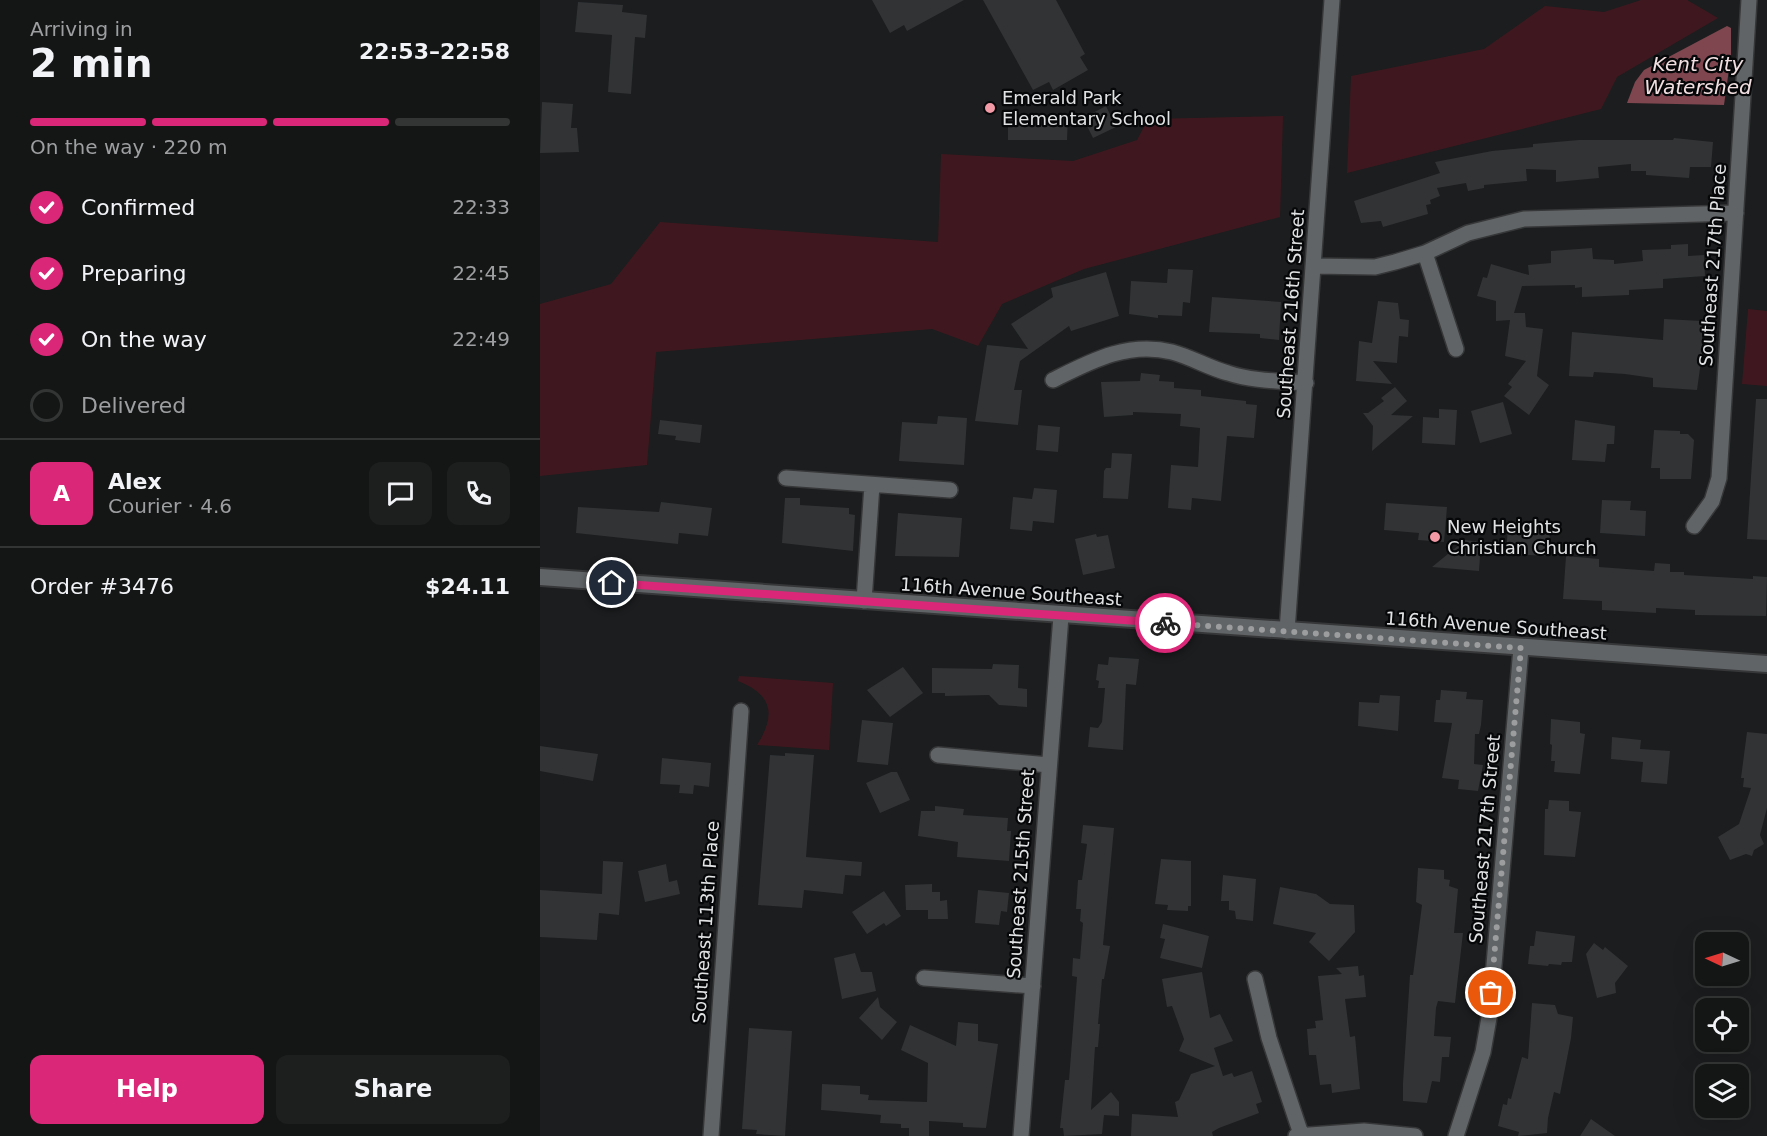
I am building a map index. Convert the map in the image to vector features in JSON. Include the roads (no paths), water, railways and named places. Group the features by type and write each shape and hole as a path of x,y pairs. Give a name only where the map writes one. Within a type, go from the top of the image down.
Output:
{"main road":[{"name":"116th Avenue Southeast","path":"540,577 1061,616 1767,664"}],"street":[{"name":"Southeast 216th Street","path":"1287,631 1332,0"},
{"name":"Southeast 217th Place","path":"1694,526 1712,501 1719,478 1749,0"},
{"path":"1314,266 1375,267 1425,253 1468,233 1524,219 1736,213"},
{"path":"1425,253 1456,349"},
{"path":"1053,380 1093,360 1125,350 1142,349 1172,352 1242,377 1306,383"},
{"path":"786,478 950,490"},
{"path":"864,601 872,484"},
{"name":"Southeast 215th Street","path":"1021,1136 1061,616"},
{"name":"Southeast 217th Street","path":"1456,1136 1483,1052 1490,1012 1521,648"},
{"name":"Southeast 113th Place","path":"711,1136 741,711"},
{"path":"938,755 1049,765"},
{"path":"924,978 1033,986"},
{"path":"1255,979 1269,1038 1299,1135 1364,1131 1415,1136"}],"water":[{"name":"Kent City Watershed","path":"1727,26 1731,28 1731,55 1724,105 1627,103 1635,82 1644,70"}],"place":[{"name":"Emerald Park Elementary School","path":"990,108"},
{"name":"New Heights Christian Church","path":"1435,537"}]}
